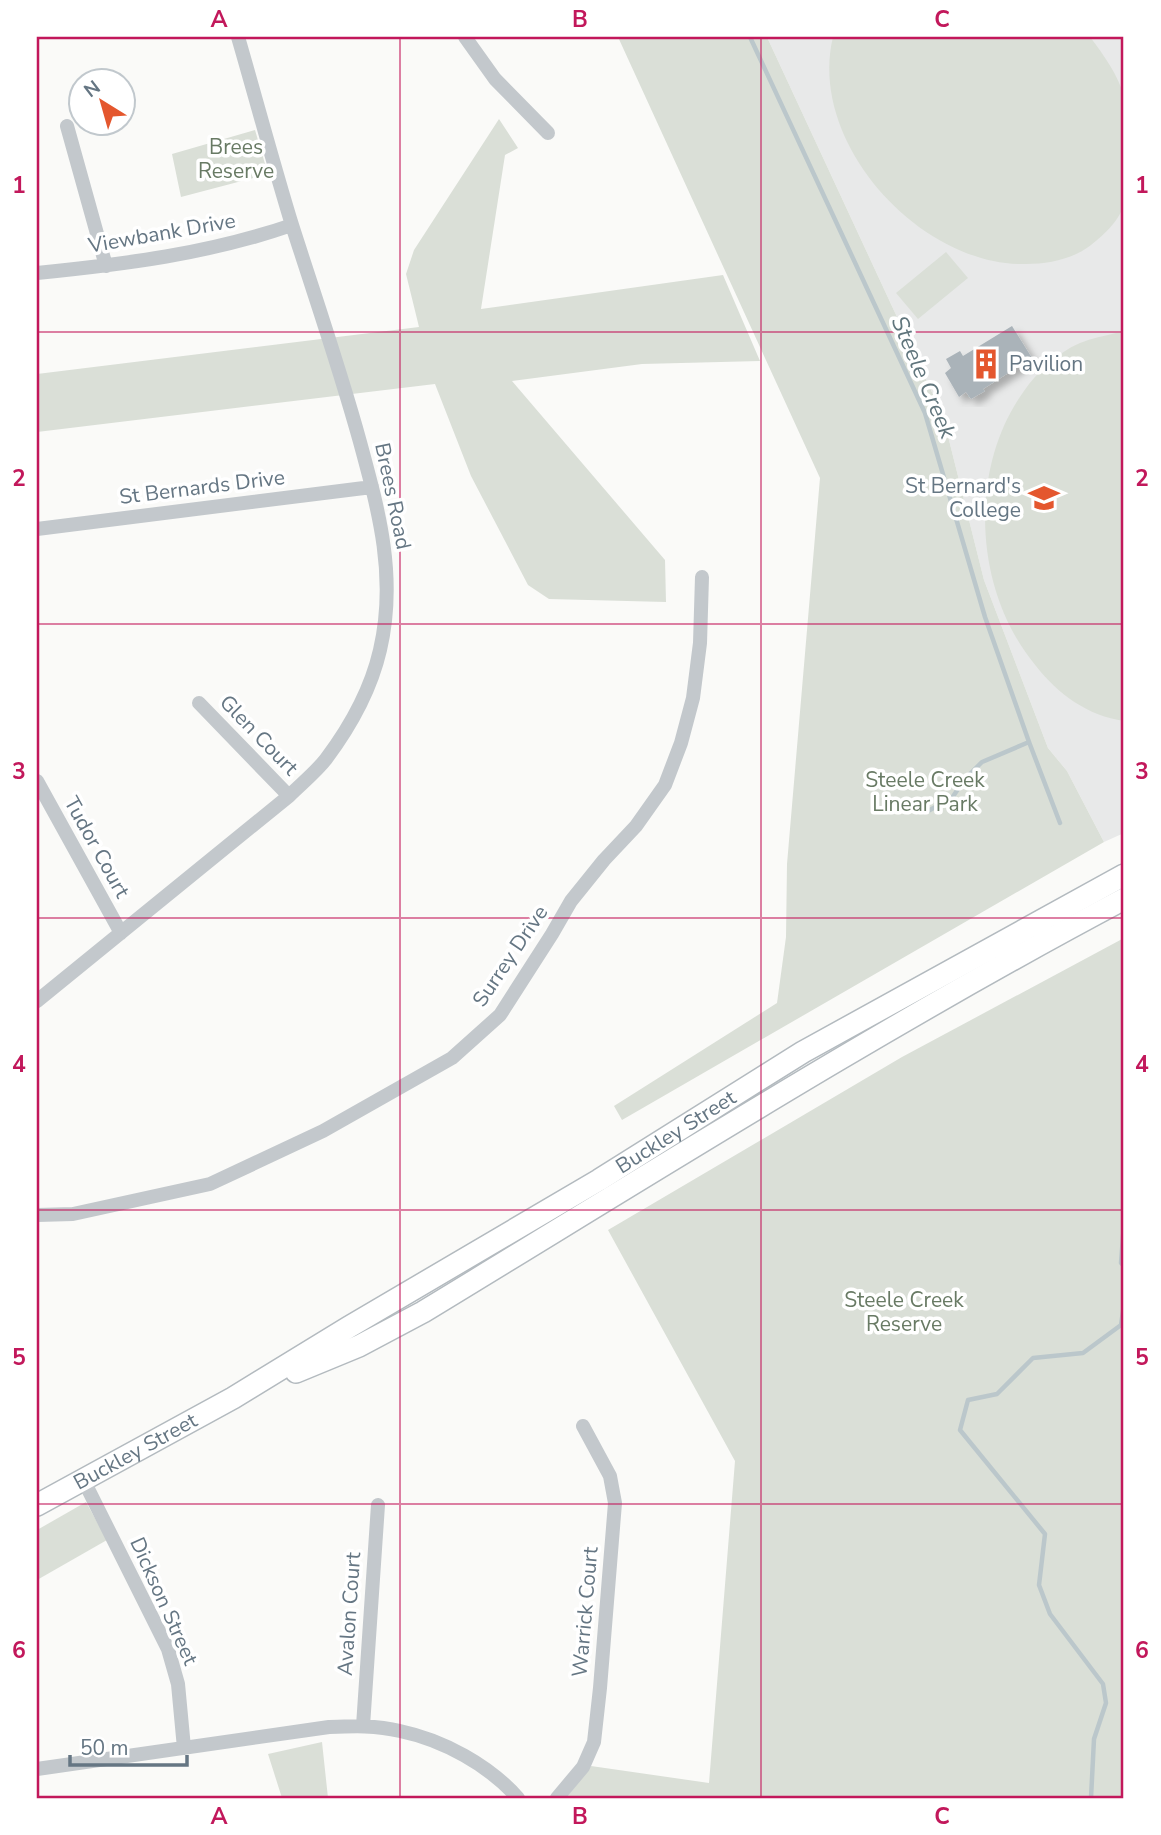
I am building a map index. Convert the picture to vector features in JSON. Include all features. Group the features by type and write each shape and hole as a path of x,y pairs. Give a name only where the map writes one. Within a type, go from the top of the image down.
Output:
{"main road":[{"name":"Buckley Street","path":"37,1505 233,1398 599,1180 803,1052 1124,875"},
{"name":"Buckley Street","path":"233,1398 359,1346 423,1312 893,1026 1124,899"}],"street":[{"name":"Brees Road","path":"37,1001 289,796 325,760 348,726 367,690 380,650 386,610 386,565 382,527 343,379 292,225 238,37"},
{"path":"465,37 495,79 548,132"},
{"path":"70,136 106,266"},
{"name":"Viewbank Drive","path":"37,274 161,258 252,238 292,225"},
{"name":"St Bernards Drive","path":"37,529 372,487"},
{"name":"Surrey Drive","path":"37,1215 73,1214 210,1184 323,1131 452,1058 500,1015 571,901 636,826 665,785 681,743 693,698 700,643 702,577"},
{"name":"Glen Court","path":"199,703 289,796"},
{"name":"Tudor Court","path":"37,781 121,933"},
{"name":"Warrick Court","path":"557,1798 583,1767 594,1742 615,1503 610,1476 583,1426"},
{"name":"Dickson Street","path":"83,1479 167,1649 178,1684 184,1748"},
{"name":"Avalon Court","path":"363,1726 378,1505"},
{"path":"37,1769 328,1727 363,1726 400,1731 434,1741 490,1772 518,1798"}],"shaded area":[{"name":"St Bernard's College","path":"767,37 1124,37 1124,833 1104,842 1067,771 1048,748 984,580 943,416"}],"green space":[{"name":"Steele Creek Linear Park","path":"618,37 767,37 943,416 984,580 1048,748 1067,771 1104,842 622,1120 614,1106 777,1003 786,937 787,864 820,478"},
{"path":"833,37 1090,37 1114,73 1124,97 1125,193 1124,203 1116,221 1091,245 1076,254 1052,262 1026,264 986,259 948,245 912,221 880,191 855,156 837,118 830,77"},
{"path":"499,119 518,148 505,155 481,309 723,275 760,361 642,364 512,381 665,560 666,602 549,599 528,585 471,476 435,384 37,432 37,374 419,327 406,274 414,250"},
{"name":"Brees Reserve","path":"255,130 268,174 181,197 172,154"},
{"path":"946,252 968,278 918,319 896,293"},
{"path":"1124,333 1124,721 1086,709 1054,686 1036,666 1015,636 1000,603 990,567 985,530 986,493 993,457 1006,422 1024,391 1035,376 1056,357 1084,341"},
{"name":"Steele Creek Reserve","path":"1124,938 1124,1798 566,1798 591,1766 709,1783 735,1461 608,1230 902,1057"},
{"path":"86,1502 107,1540 37,1580 37,1530"},
{"path":"322,1742 328,1798 282,1798 268,1754"}],"building":[{"name":"Pavilion","path":"1012,326 1032,358 971,399 966,392 959,397 945,373 951,368 946,359 960,351 963,356"}],"waterway":[{"name":"Steele Creek","path":"750,37 925,413 985,617 1060,823"},
{"path":"928,811 952,798 964,780 982,762 1029,742"},
{"name":"Steele Creek","path":"1124,1224 1121,1263 1124,1266"},
{"name":"Steele Creek","path":"1091,1798 1094,1739 1106,1703 1103,1684 1050,1614 1039,1585 1045,1534 960,1430 968,1400 997,1394 1033,1358 1083,1353 1121,1325 1124,1304"}],"place":[{"name":"Pavilion","path":"986,364"},
{"name":"St Bernard's College","path":"1044,498"}]}
